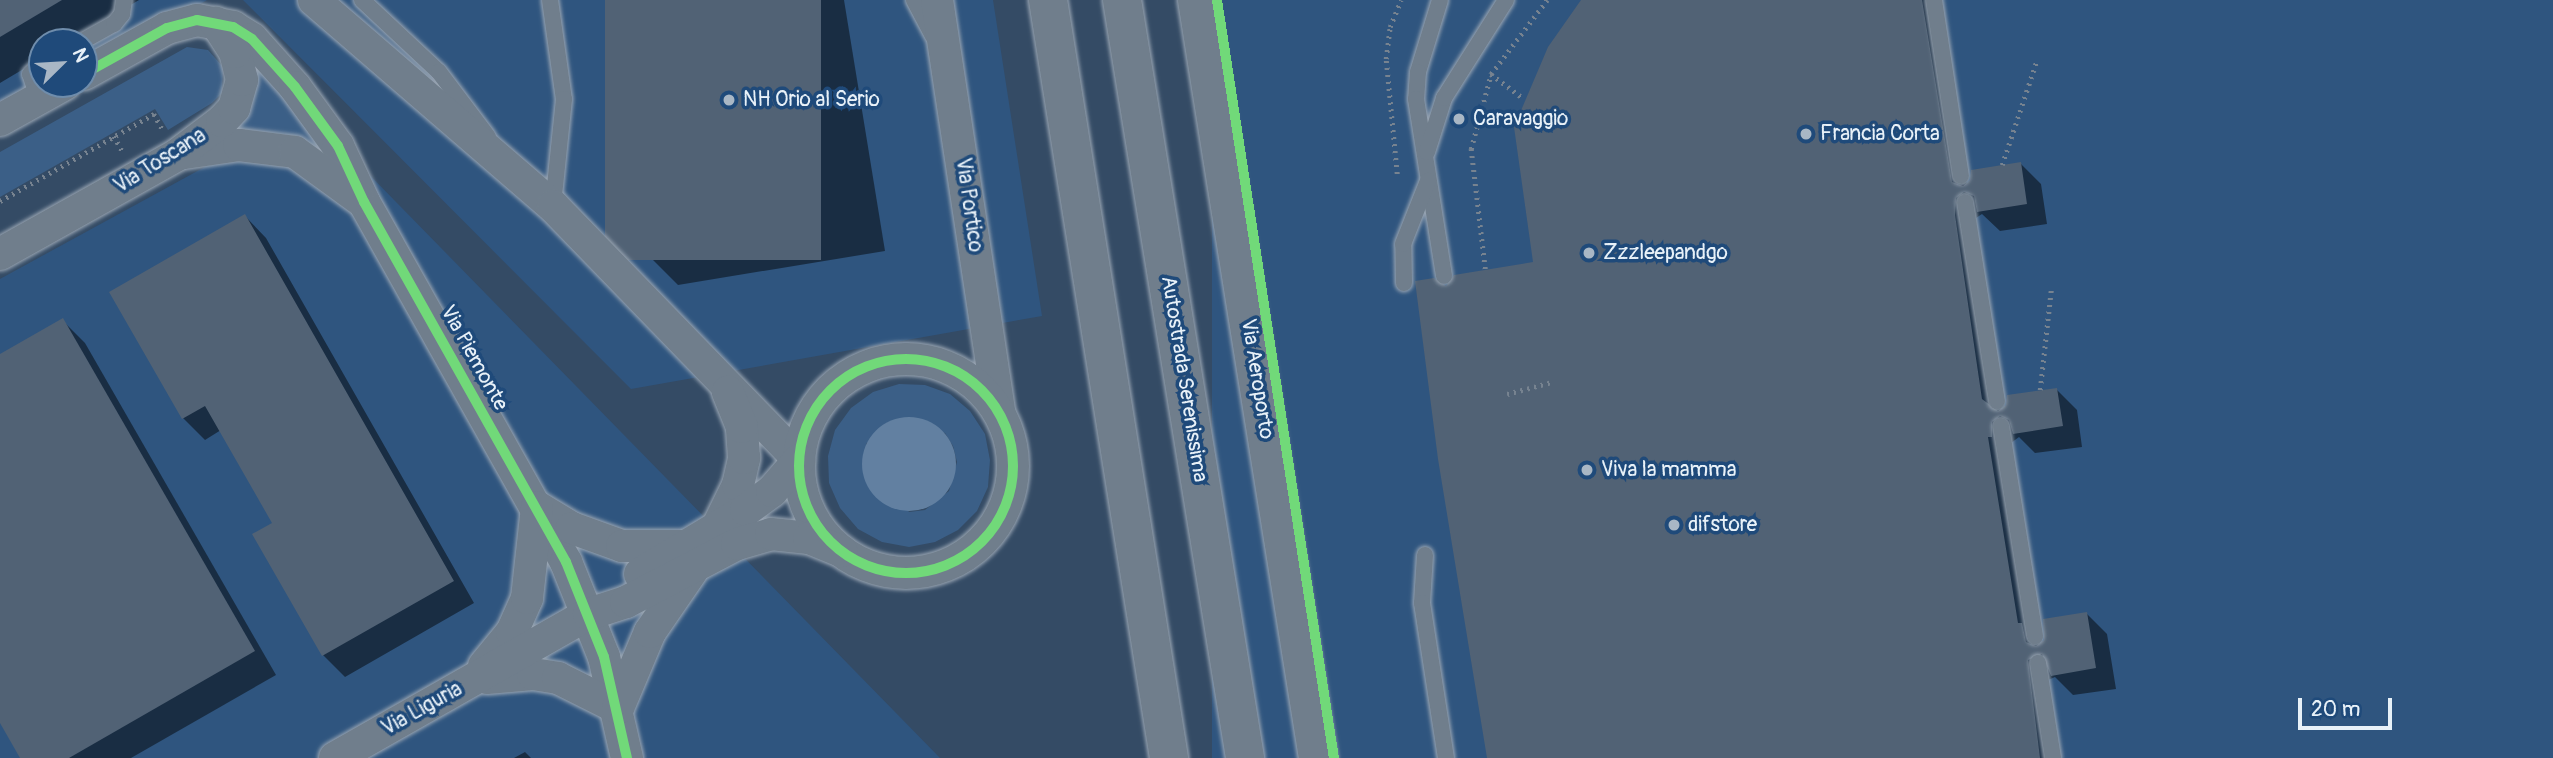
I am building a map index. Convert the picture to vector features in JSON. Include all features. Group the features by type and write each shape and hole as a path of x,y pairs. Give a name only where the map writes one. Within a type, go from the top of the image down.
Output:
{"main road":[{"path":"1048,0 1169,758"},
{"name":"Autostrada Serenissima","path":"1122,0 1245,758"},
{"name":"Via Aeroporto","path":"1196,0 1318,758"}],"street":[{"path":"314,0 553,206 799,460"},
{"name":"Via Portico","path":"937,0 999,411"},
{"path":"98,67 182,22 216,23"},
{"name":"Via Toscana","path":"0,254 171,146 222,121 240,93 242,80 234,52 216,23"},
{"name":"Via Piemonte","path":"216,23 252,39 295,87 338,146 364,202 537,508 589,614 618,708 627,758"},
{"path":"0,120 39,98"},
{"name":"Via Piemonte","path":"171,146 269,146 295,152 316,164 364,202"},
{"path":"907,359 943,365 965,376 999,411 1008,432 1013,476 1003,513 978,546 929,571 895,573 867,566 842,552 810,512 799,460 802,440 819,404 850,374 871,364 907,359"},
{"path":"718,526 738,485 744,458 742,427 724,383"},
{"name":"Via Liguria","path":"335,758 589,614 626,602 689,556 718,526 772,491 799,460"},
{"name":"Via Liguria","path":"472,681 512,632 527,598 537,508 572,528 622,546 689,556 771,534 809,538 842,552"},
{"name":"Via Liguria","path":"472,681 533,674 558,678 618,708 650,632 689,556"}],"lane":[{"path":"98,33 114,24 122,14 124,0"},
{"path":"362,0 464,100 508,167"},
{"path":"550,0 564,119 553,206"},
{"path":"914,0 946,59"},
{"path":"1426,154 1444,98 1506,0"},
{"path":"1934,0 1961,176"},
{"path":"1438,2 1418,72 1416,99 1444,276"},
{"path":"1404,283 1403,244 1429,179"},
{"path":"1965,202 1997,401"},
{"path":"2001,426 2035,636"},
{"path":"1425,555 1422,603 1446,758"},
{"path":"2038,663 2053,758"}],"path":[{"path":"1485,269 1471,149 1491,74 1547,0"},
{"path":"2002,165 2037,60"},
{"path":"1491,74 1523,98"},
{"path":"0,201 154,114 171,146"},
{"path":"2040,390 2051,290"},
{"path":"1507,394 1552,383"}],"shaded area":[{"path":"0,0 207,0 98,65 98,28 28,28 28,97 0,123"},
{"path":"243,0 993,0 1042,316 631,389"},
{"path":"1212,0 2553,0 2553,758 1212,758"},
{"path":"187,47 208,50 223,67 222,93 212,103 168,130 155,109 0,197 0,152"},
{"path":"253,58 324,150 284,133 235,130 255,92"},
{"path":"307,111 940,758 0,758 0,279"},
{"path":"899,384 925,385 950,394 970,411 985,434 990,460 988,487 977,511 958,530 935,542 909,547 882,542 858,529 840,508 829,483 828,456 835,430 851,408 873,392","holes":["888,422 945,433 953,446 957,462 949,491 925,510 909,512 866,444"]},
{"path":"909,417 927,420 942,431 953,446 956,464 953,482 942,497 927,508 909,511 891,508 876,497 865,482 862,464 865,446 876,431 891,420"}],"building":[{"path":"0,0 62,0 0,37"},
{"path":"605,0 821,0 821,260 605,260"},
{"path":"1581,0 1922,0 1952,182 1963,186 1970,180 1971,170 2021,162 2027,204 1977,212 1974,196 1964,192 1956,198 1955,215 1982,399 1998,411 2006,405 2007,395 2057,388 2063,426 2013,434 2009,420 2000,416 1992,422 1992,437 1988,437 2018,623 2022,623 2026,642 2036,646 2044,640 2043,619 2087,612 2096,668 2051,676 2042,654 2028,660 2040,758 1487,758 1438,459 1415,281 1434,278 1446,286 1454,275 1533,262 1514,127 1548,47"},
{"path":"245,214 454,581 322,656 252,534 272,523 205,406 182,419 109,292"},
{"path":"63,318 255,651 69,758 20,758 0,723 0,354"}],"cycle path":[{"path":"1217,0 1334,758"},
{"path":"98,66 167,28 197,20 233,27 252,39 295,87 338,146 364,202 566,562 604,657 627,758"},
{"path":"906,359 947,367 982,390 1005,425 1013,466 1005,507 982,542 947,565 906,573 865,565 830,542 807,507 799,466 807,425 830,390 865,367 906,359"}],"place":[{"name":"NH Orio al Serio","path":"729,100"},
{"name":"Caravaggio","path":"1459,119"},
{"name":"Francia Corta","path":"1806,134"},
{"name":"Zzzleepandgo","path":"1589,253"},
{"name":"Viva la mamma","path":"1587,470"},
{"name":"difstore","path":"1674,525"}]}
